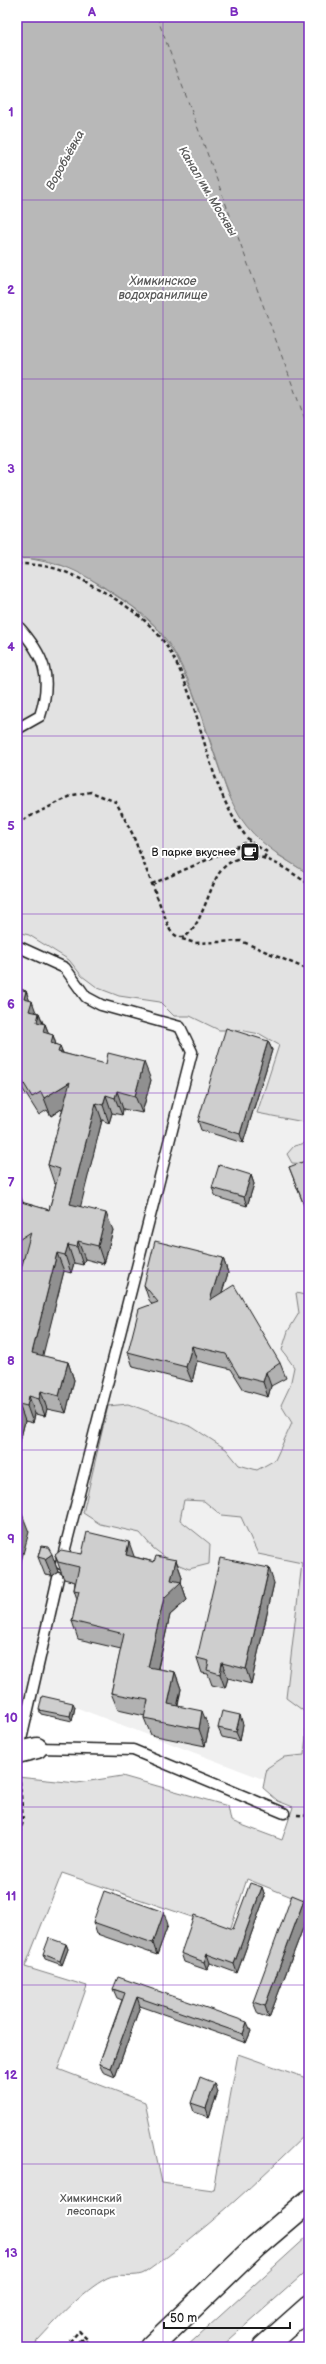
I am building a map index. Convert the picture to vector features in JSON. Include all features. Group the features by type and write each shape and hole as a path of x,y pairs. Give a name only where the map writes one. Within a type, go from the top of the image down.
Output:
{"highway":[{"path":"150,2347 255,2247 309,2201"},
{"path":"264,2347 309,2307"}],"lane":[{"path":"17,625 33,643 44,668 47,686 40,716 17,730"},
{"path":"17,946 65,968 86,997 101,1006 180,1027 192,1052 61,1566"},
{"path":"58,1578 24,1751 132,1750 284,1813"}],"path":[{"path":"17,564 41,564 70,573 110,595 140,617 160,637 173,657 188,693 207,751 229,806 250,841 267,852 264,858"},
{"path":"17,823 73,795 92,792 105,796 116,802 126,819 170,930 175,937 195,943 241,941 309,970"},
{"path":"152,884 250,841"},
{"path":"181,939 189,936 195,928 212,882 220,870 230,862 249,856 264,858 309,884"},
{"path":"17,1840 23,1822 24,1751"},
{"path":"65,2347 79,2331 88,2340 81,2347"},
{"path":"73,2347 80,2339 89,2347"}],"shaded area":[{"path":"17,919 309,1018 309,1793 268,1781 75,1707 17,1698"}],"green space":[{"path":"27,558 74,568 133,607 157,628 177,658 193,693 228,794 278,855 309,874 309,1123 257,1113 279,1045 260,1034 239,1030 219,1030 190,1016 174,1016 160,1002 119,996 98,988 82,976 69,960 29,935 17,932 17,559"},
{"path":"309,1142 309,1164 292,1163 287,1154 294,1146"},
{"name":"Химкинский лесопарк","path":"296,1293 309,1296 309,1904 247,1879 230,1930 62,1873 25,1967 87,1986 58,2069 145,2102 162,2183 213,2190 238,2054 309,2079 309,2131 210,2223 168,2256 142,2274 111,2276 107,2278 88,2290 61,2315 37,2341 35,2347 17,2347 17,1777 77,1783 122,1776 228,1806 231,1821 282,1840 293,1807 278,1801 263,1788 267,1768 284,1757 304,1755 306,1736 305,1712 286,1698 302,1563 258,1554 241,1517 221,1515 204,1501 184,1500 180,1520 210,1544 209,1564 189,1569 170,1561 153,1548 140,1533 100,1524 83,1513 108,1406 128,1404 192,1427 226,1449 239,1465 257,1470 275,1460 292,1423 281,1405 290,1386 294,1367 282,1350 288,1331 299,1313"},
{"path":"309,2235 309,2269 221,2347 186,2347"}],"water":[{"name":"Химкинское водохранилище","path":"17,17 309,17 309,874 280,856 262,842 240,817 232,802 185,672 177,657 157,628 130,604 80,573 50,562 17,559"}],"building":[{"path":"17,988 26,991 24,999 32,1001 29,1011 39,1013 37,1022 45,1024 43,1032 53,1035 51,1043 60,1046 58,1052 106,1064 108,1053 144,1062 135,1096 117,1091 115,1098 106,1095 103,1105 96,1103 70,1204 106,1213 98,1246 78,1241 77,1247 68,1245 65,1255 57,1253 32,1353 68,1362 59,1396 41,1391 39,1399 29,1396 27,1406 19,1404 17,1411 17,1331 20,1319 17,1318 17,1284 31,1232 17,1241 17,1194 20,1195 18,1201 49,1210 60,1169 48,1165 70,1082 44,1098 41,1092 32,1097 17,1072"},
{"path":"226,1028 268,1041 240,1134 198,1121"},
{"path":"305,1161 309,1170 309,1208 306,1210 289,1167"},
{"path":"219,1165 251,1175 244,1197 212,1188"},
{"path":"155,1241 223,1258 210,1300 234,1285 280,1363 266,1372 263,1382 239,1376 226,1354 192,1346 186,1367 128,1352 139,1309 158,1302 144,1285"},
{"path":"17,1513 22,1514 17,1534"},
{"path":"87,1532 129,1542 126,1555 154,1562 156,1556 176,1560 171,1580 181,1582 164,1598 148,1667 175,1672 168,1704 202,1711 199,1729 144,1718 148,1700 111,1693 124,1634 72,1621 79,1591 74,1590 79,1567 58,1562 55,1555 61,1550 82,1554"},
{"path":"41,1546 48,1547 52,1554 45,1559 38,1557"},
{"path":"220,1558 269,1568 246,1669 222,1663 220,1674 207,1670 209,1661 197,1658"},
{"path":"42,1696 73,1703 70,1716 39,1710"},
{"path":"222,1711 240,1715 236,1732 218,1728"},
{"path":"250,1883 262,1887 234,1964 207,1954 204,1962 181,1953 194,1915 233,1929"},
{"path":"104,1891 164,1912 153,1943 93,1922"},
{"path":"292,1895 304,1900 265,2006 253,2002"},
{"path":"49,1938 66,1944 60,1961 43,1954"},
{"path":"118,1977 247,2022 243,2034 137,1997 111,2068 99,2064 125,1993 113,1989"},
{"path":"200,2077 215,2083 206,2108 191,2103"}],"ferry route":[{"path":"157,17 309,430"}],"place":[{"name":"В парке вкуснее","path":"250,852"}],"water label":[{"name":"Воробьёвка","path":"65,160"},
{"name":"Канал им. Москвы","path":"208,191"}]}
